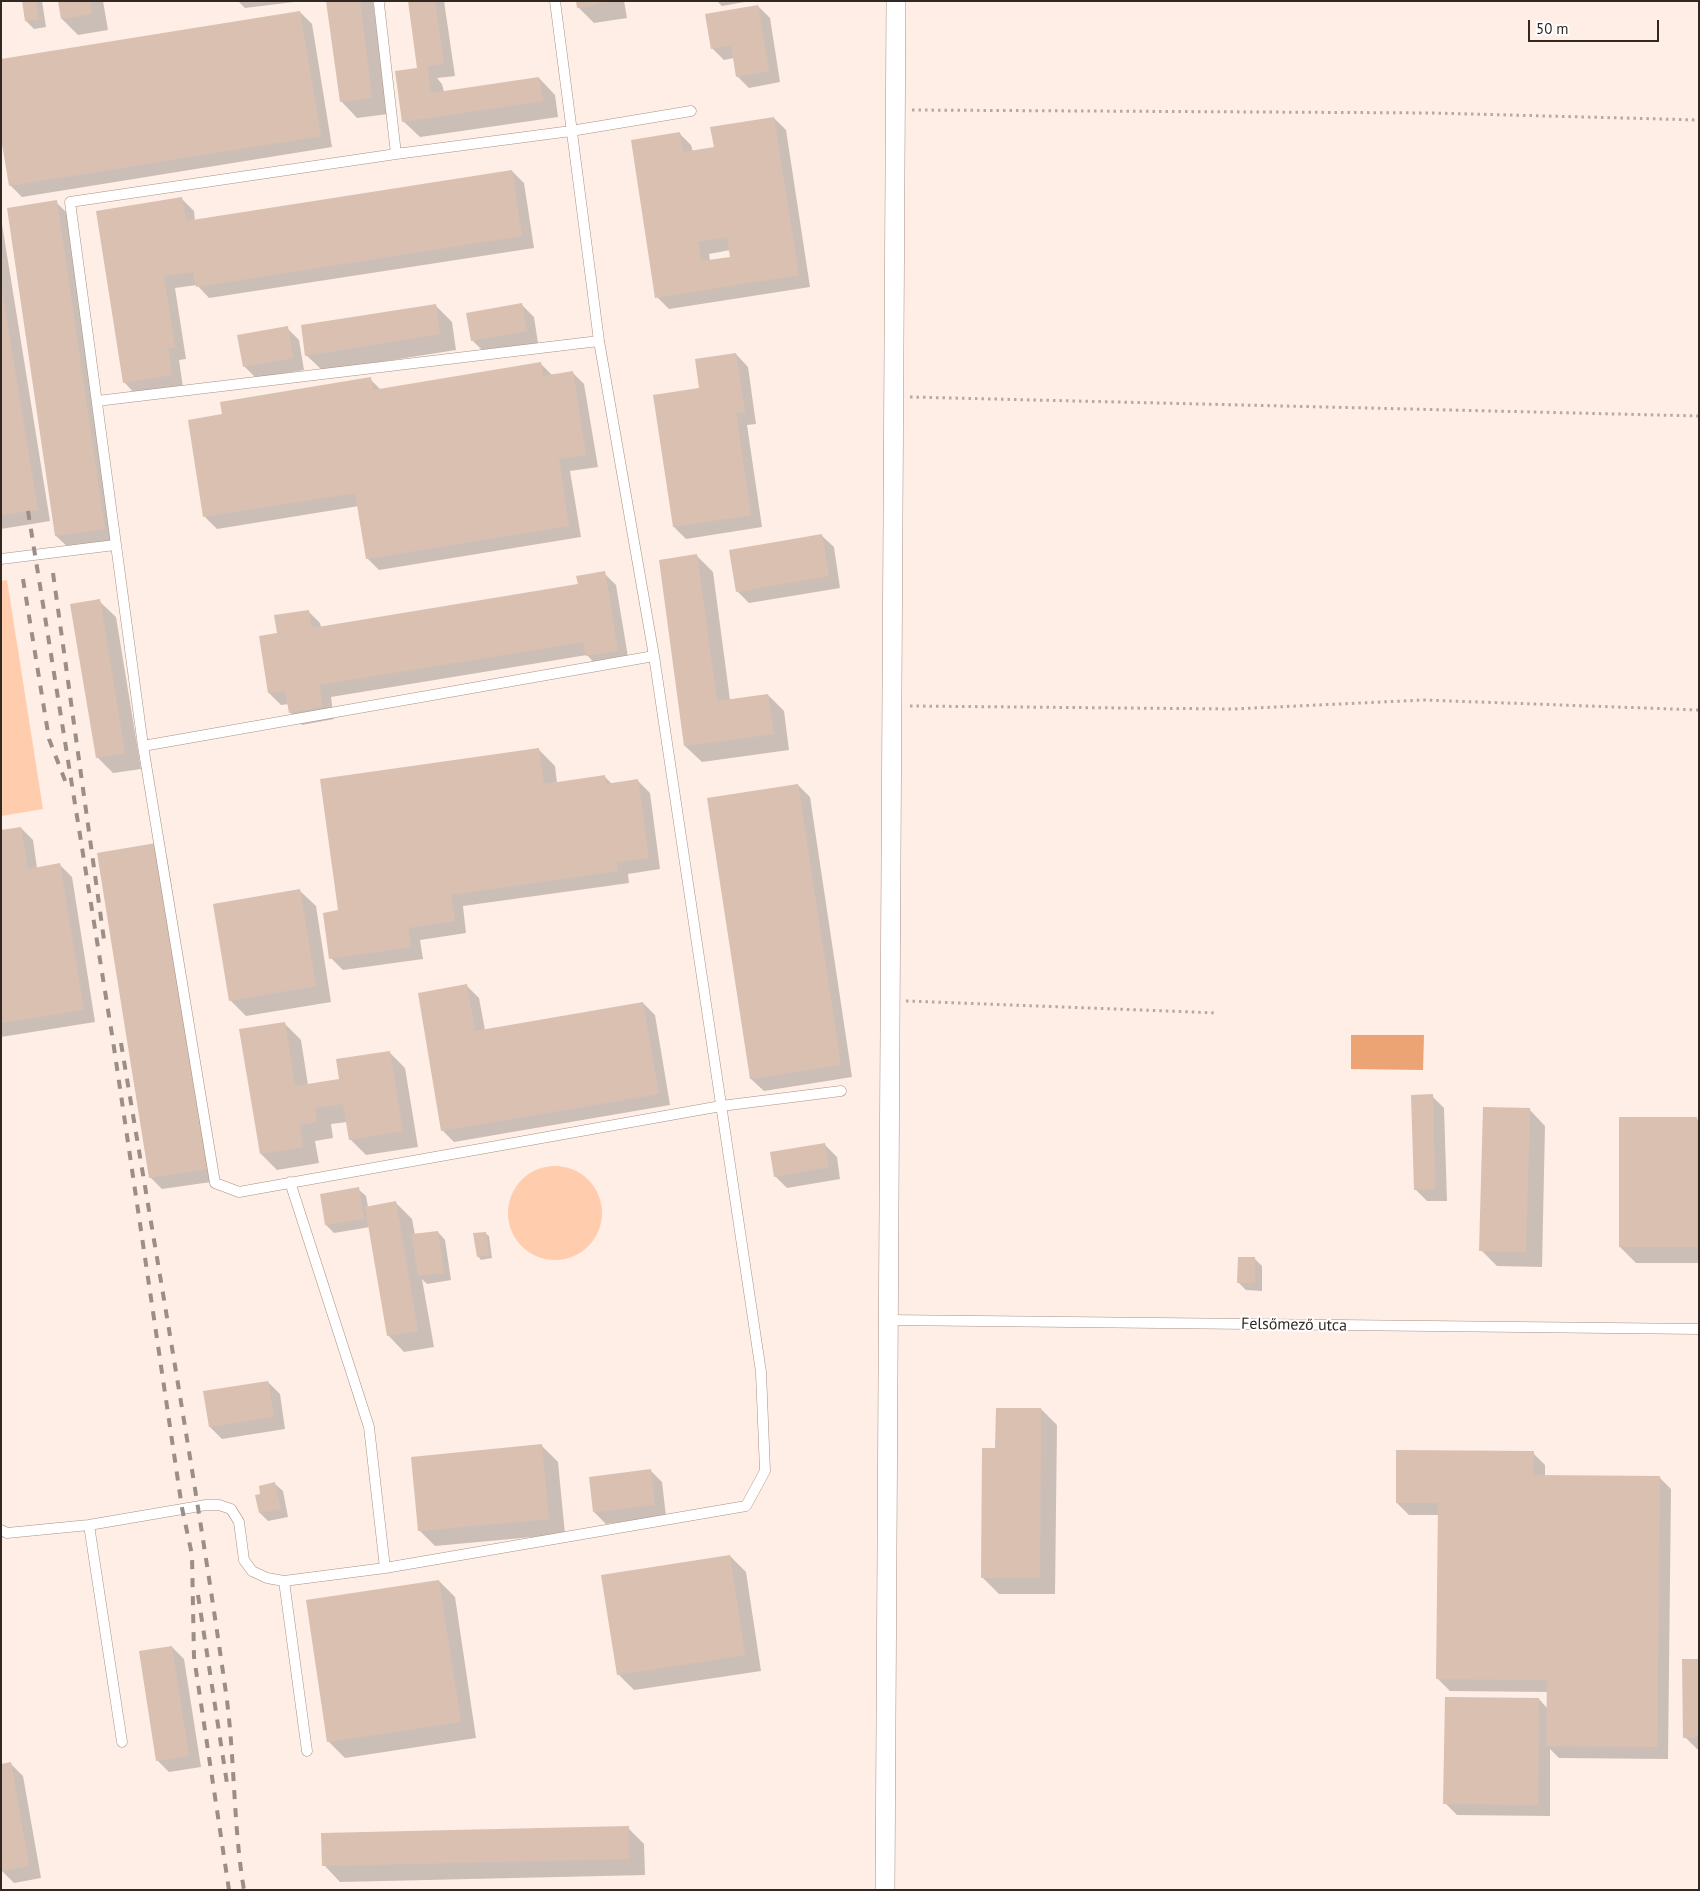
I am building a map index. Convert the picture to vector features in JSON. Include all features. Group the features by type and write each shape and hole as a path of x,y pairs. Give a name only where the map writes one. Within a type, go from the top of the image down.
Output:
{"street":[{"path":"885,1890 896,1"}],"lane":[{"path":"380,1 378,4 396,154"},
{"path":"1,1530 7,1532 88,1525 206,1504 219,1505 232,1509 239,1522 244,1560 252,1571 267,1578 284,1581 385,1568 746,1506 765,1471 760,1372 654,656 599,341 556,1"},
{"path":"691,111 571,131 396,154 70,202 143,746 215,1183 239,1192 721,1106 842,1091"},
{"path":"98,401 599,341"},
{"path":"1,559 115,544"},
{"path":"143,746 654,656"},
{"path":"290,1182 369,1427 385,1568"},
{"name":"Felsőmező utca","path":"889,1320 1699,1329"},
{"path":"88,1525 122,1742"},
{"path":"284,1581 307,1751"}],"path":[{"path":"895,110 1432,113 1699,120"},
{"path":"894,396 1699,416"},
{"path":"892,706 1233,708 1424,700 1699,710"},
{"path":"891,1001 1217,1013"}],"shaded area":[{"path":"7,580 43,809 1,816 1,581"},
{"path":"1351,1035 1424,1035 1423,1070 1351,1069"},
{"path":"555,1166 573,1170 588,1180 598,1195 602,1213 598,1231 588,1246 573,1256 555,1260 537,1256 522,1246 512,1231 508,1213 512,1195 522,1180 537,1170"}],"building":[{"path":"22,1 36,1 39,19 25,21"},
{"path":"58,1 90,1 92,14 61,19"},
{"path":"326,1 360,1 372,98 340,102"},
{"path":"408,1 435,1 444,64 427,66 431,93 539,77 543,101 402,122 395,71 417,68"},
{"path":"576,1 608,1 608,2 577,8"},
{"path":"758,5 769,71 736,77 731,45 711,49 705,14"},
{"path":"300,11 321,136 9,186 1,138 1,59"},
{"path":"774,117 799,275 655,298 631,140 680,132 683,152 714,147 710,127","holes":["727,237 730,257 701,261 698,242"]},
{"path":"512,170 522,236 196,287 193,272 164,276 175,347 168,348 172,375 123,383 96,211 182,197 186,221"},
{"path":"57,200 105,529 55,536 7,208"},
{"path":"1,284 38,510 1,515"},
{"path":"522,303 527,331 471,341 466,313"},
{"path":"436,304 440,334 305,356 301,325"},
{"path":"288,326 293,358 243,367 237,335"},
{"path":"736,353 745,412 736,413 751,515 673,527 653,395 699,388 695,359"},
{"path":"541,362 543,376 573,371 586,455 559,459 569,526 366,559 355,493 203,517 188,420 222,414 220,402 371,377 373,390"},
{"path":"822,534 829,576 736,592 729,550"},
{"path":"697,554 717,701 768,694 774,734 684,746 659,560"},
{"path":"605,571 618,651 586,656 583,642 319,685 323,707 289,713 285,691 268,693 259,636 277,633 274,615 309,610 312,628 578,584 576,576"},
{"path":"100,599 125,753 96,758 70,604"},
{"path":"539,748 544,784 605,775 606,784 638,779 649,858 616,862 618,871 451,895 455,921 408,928 411,947 329,959 323,913 338,910 320,779"},
{"path":"798,784 841,1065 750,1079 707,798"},
{"path":"21,827 28,869 60,863 84,1010 1,1023 1,830"},
{"path":"156,843 207,1169 149,1178 97,853"},
{"path":"300,889 316,986 229,1001 213,904"},
{"path":"467,984 475,1031 643,1002 659,1094 441,1131 418,993"},
{"path":"285,1022 295,1086 339,1079 336,1059 390,1051 403,1131 349,1140 343,1104 315,1108 317,1122 300,1125 303,1147 260,1154 239,1029"},
{"path":"1433,1094 1435,1189 1414,1190 1411,1095"},
{"path":"1483,1107 1530,1108 1526,1252 1479,1251"},
{"path":"1619,1117 1697,1117 1697,1247 1619,1247"},
{"path":"825,1143 829,1167 774,1177 770,1152"},
{"path":"359,1187 364,1219 325,1225 320,1194"},
{"path":"396,1201 418,1331 387,1336 365,1207"},
{"path":"438,1231 444,1273 418,1276 412,1234"},
{"path":"486,1232 489,1255 477,1257 473,1233"},
{"path":"1238,1257 1255,1257 1255,1283 1237,1283"},
{"path":"268,1381 274,1417 209,1427 203,1391"},
{"path":"996,1408 1041,1408 1040,1578 981,1578 982,1448 995,1448"},
{"path":"542,1444 549,1519 418,1531 411,1457"},
{"path":"1396,1450 1534,1451 1533,1475 1660,1476 1657,1747 1546,1746 1547,1680 1436,1679 1438,1503 1396,1503"},
{"path":"651,1469 655,1505 593,1512 589,1477"},
{"path":"275,1482 281,1509 259,1513 255,1495 260,1494 259,1486"},
{"path":"730,1555 745,1655 617,1675 601,1575"},
{"path":"439,1580 461,1722 327,1742 306,1600"},
{"path":"172,1646 189,1756 156,1761 139,1651"},
{"path":"1682,1659 1699,1659 1699,1737 1683,1738"},
{"path":"1445,1697 1539,1698 1538,1805 1443,1804"},
{"path":"11,1762 29,1866 1,1871 1,1764"},
{"path":"629,1826 629,1859 322,1866 321,1833"}],"railway":[{"path":"28,511 113,1041 182,1508 192,1555 194,1657 229,1890"},
{"path":"53,573 105,947"},
{"path":"23,579 49,739 66,783"},
{"path":"121,1043 189,1449 226,1693 240,1866 244,1890"},
{"path":"198,1595 228,1790"}]}
